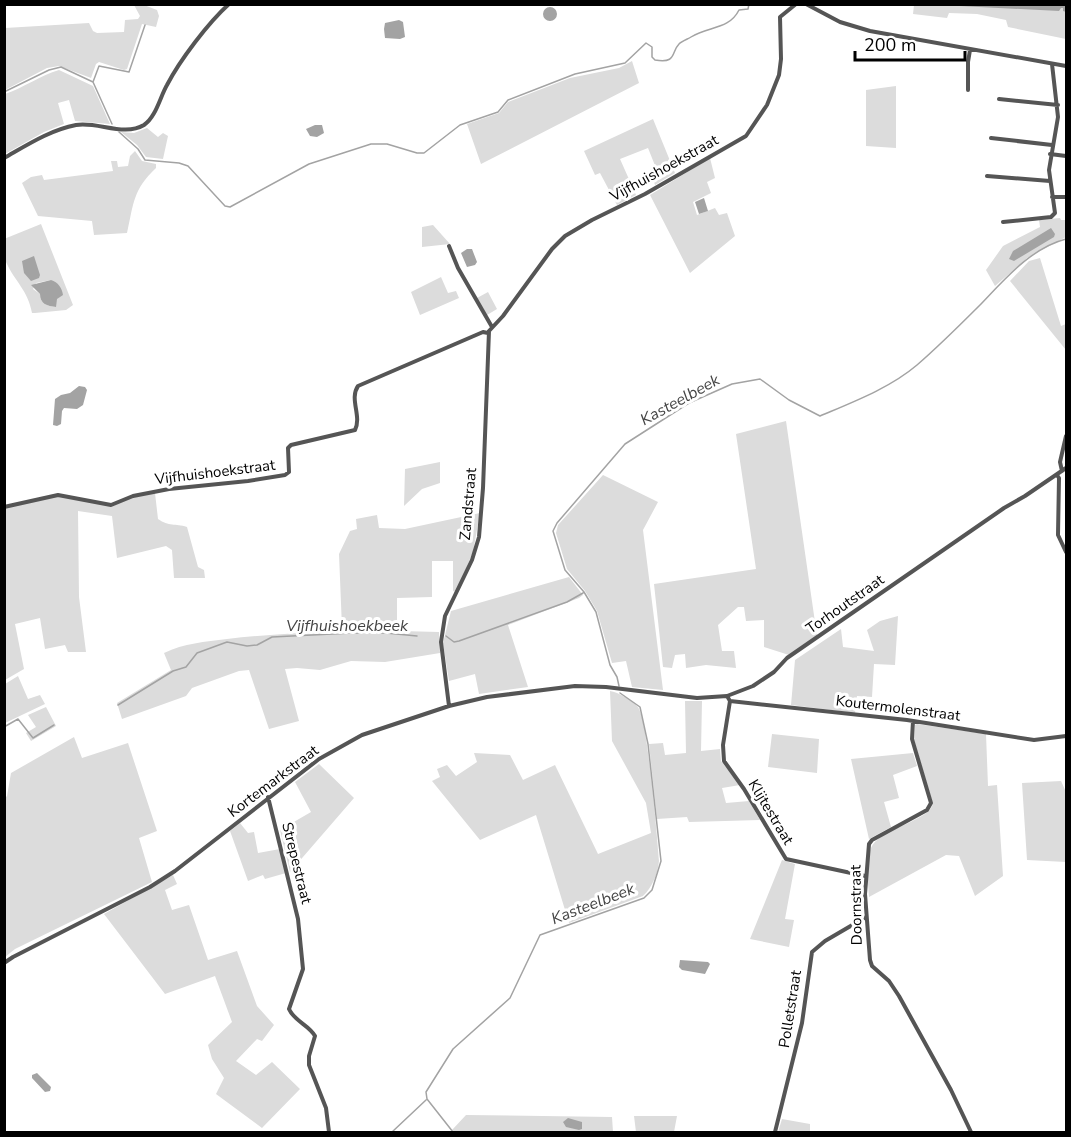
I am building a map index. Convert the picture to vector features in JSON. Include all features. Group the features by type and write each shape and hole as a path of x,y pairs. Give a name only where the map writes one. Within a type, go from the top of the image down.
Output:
{"street":[{"path":"4,158 47,134 76,125 90,124 130,129 143,125 149,120 167,84 198,39 229,4"},
{"name":"Vijfhuishoekstraat","path":"4,507 58,495 111,506 128,497 169,489 285,475 289,472 288,448 291,445 355,430 358,422 355,394 358,386 483,332 488,333 552,249 565,236 645,194 746,136 767,105 779,75 780,17 796,4"},
{"path":"806,4 840,22 870,31 1066,66"},
{"path":"968,90 970,50"},
{"path":"1003,222 1053,216 1056,212 1050,181 1050,154 1058,126 1058,105 1052,64"},
{"path":"999,99 1058,105"},
{"path":"991,138 1052,145"},
{"path":"1050,154 1066,156"},
{"path":"987,176 1050,181"},
{"path":"1053,197 1066,197"},
{"path":"449,246 492,327"},
{"name":"Zandstraat","path":"449,706 441,642 445,616 472,560 479,537 488,333"},
{"path":"1064,470 1060,462 1066,436"},
{"name":"Torhoutstraat","path":"619,688 697,698 729,698 774,672 787,658 956,541 1064,470"},
{"path":"1057,475 1059,478 1058,535 1066,552"},
{"name":"Kortemarkstraat","path":"4,963 158,882 319,759 362,735 449,706 487,697 575,686 619,688"},
{"name":"Koutermolenstraat","path":"729,698 913,721 1034,740 1066,736"},
{"name":"Klijtestraat","path":"729,698 723,745 724,761 744,789 786,859 865,876"},
{"name":"Doornstraat","path":"913,721 912,739 931,803 927,810 917,817 872,840 868,849 865,876 866,916 872,966 889,981 899,996 951,1090 971,1132"},
{"name":"Strepestraat","path":"268,797 298,919 303,969 289,1009 291,1014 313,1031 316,1039 309,1056 309,1065 326,1108 329,1132"},
{"name":"Polletstraat","path":"775,1132 802,1023 812,952 825,941 866,916"}],"shaded area":[{"path":"134,5 144,5 157,10 159,16 156,27 142,24 127,69 99,62 91,78 59,66 47,68 5,90 5,28 89,23 93,31 97,33 124,32 125,20 138,19 140,16"},
{"path":"914,5 1066,5 1066,39 1008,27 1006,20 977,14 949,13 947,18 913,14"},
{"path":"940,5 1066,5 1066,12 1063,8 1059,11"},
{"path":"550,7 555,9 557,14 555,19 550,21 545,19 543,14 545,9"},
{"path":"399,20 403,22 405,37 385,38 385,23"},
{"path":"632,61 639,83 481,164 467,124 499,113 508,102 570,78 619,68"},
{"path":"59,70 93,86 110,124 75,121 69,100 58,103 64,124 44,132 5,154 5,94"},
{"path":"896,86 896,148 866,146 866,90"},
{"path":"653,119 675,173 655,185 650,170 656,168 648,148 620,159 636,195 617,205 600,173 595,175 584,151"},
{"path":"322,125 324,133 317,137 310,136 306,129"},
{"path":"147,128 158,137 163,133 168,136 163,159 146,157 137,145 121,132 134,133"},
{"path":"135,151 142,161 156,164 156,168 139,190 127,233 94,235 92,221 38,216 22,183 31,177 42,175 44,180 113,171 111,161 117,161 118,167 128,166 130,156"},
{"path":"710,158 715,178 707,182 711,193 693,202 697,215 715,208 719,215 727,213 735,236 690,273 650,195"},
{"path":"704,198 708,211 699,214 695,202"},
{"path":"1060,218 1066,220 1066,237 1027,258 995,286 986,270 1003,246 1040,227 1039,220"},
{"path":"41,224 73,305 66,310 32,313 28,298 6,262 4,239","holes":["51,280 56,307 43,302 40,294 33,289 36,283"]},
{"path":"433,225 450,244 422,247 422,227"},
{"path":"1051,228 1055,234 1054,237 1014,261 1009,259 1013,251"},
{"path":"472,249 477,262 467,267 461,253"},
{"path":"34,256 40,275 39,278 31,281 24,273 22,261"},
{"path":"1040,258 1061,326 1066,324 1066,350 1010,281 1029,261"},
{"path":"441,277 448,293 456,291 459,298 420,315 411,292"},
{"path":"51,280 56,282 63,295 57,299 56,307 43,302 40,294 31,285"},
{"path":"488,292 497,309 487,315 477,298"},
{"path":"79,386 87,390 83,405 77,409 64,408 61,424 53,425 55,399 70,393"},
{"path":"786,421 817,636 789,655 764,647 764,620 746,621 744,607 738,607 718,625 722,651 734,651 736,668 706,665 686,668 685,654 675,655 672,668 663,667 654,584 756,569 736,434"},
{"path":"440,462 440,483 422,489 404,506 405,469"},
{"path":"603,475 658,502 643,530 663,690 632,687 626,661 612,663 597,611 585,591 567,569 556,533 558,525"},
{"path":"155,493 158,519 169,524 187,527 198,567 204,570 205,578 174,578 172,550 166,546 117,558 112,516 78,511 79,597 86,652 68,652 65,645 45,649 40,618 15,624 24,669 5,680 4,508 60,496 109,506 126,499"},
{"path":"480,513 473,552 456,592 453,591 453,561 432,561 432,597 397,598 397,628 342,628 339,554 350,531 357,529 356,519 377,515 379,528 405,529"},
{"path":"569,577 583,595 508,625 528,687 479,694 475,674 449,681 443,643 451,611"},
{"path":"898,616 895,665 874,664 872,697 857,696 855,713 791,705 795,660 841,629 843,647 874,651 867,630 880,621"},
{"path":"361,630 439,632 440,653 385,662 351,661 320,670 285,669 299,721 269,729 249,670 239,671 192,688 186,696 122,719 117,703 171,670 164,653 179,647 244,637"},
{"path":"18,676 28,699 40,695 45,704 5,723 5,684"},
{"path":"610,691 633,702 642,717 652,780 659,861 652,885 643,896 569,923 536,815 480,840 432,781 440,777 437,769 447,765 456,776 477,762 474,753 510,755 523,780 555,765 598,854 651,833 646,803 612,741"},
{"path":"685,701 702,701 701,751 720,749 721,761 740,785 722,788 726,803 749,801 760,820 689,822 687,817 657,819 649,744 663,743 665,755 686,753"},
{"path":"46,707 56,726 31,741 26,733 36,727 28,715"},
{"path":"917,724 986,734 988,786 997,785 1003,876 975,896 959,856 946,855 869,897 868,858 873,844 887,833 924,815 933,804 914,740"},
{"path":"772,734 819,739 817,773 768,767"},
{"path":"74,737 82,758 128,743 157,831 139,838 152,882 15,949 5,957 4,799 7,796 11,773"},
{"path":"913,753 917,766 893,775 899,798 884,802 891,827 869,839 851,759"},
{"path":"319,764 354,798 290,872 280,830 311,812 295,782"},
{"path":"1061,781 1066,792 1066,862 1027,860 1022,783"},
{"path":"240,823 248,833 254,832 258,853 280,849 286,873 265,879 263,875 248,881 230,831"},
{"path":"782,860 795,864 785,919 794,920 789,947 750,939"},
{"path":"173,875 177,884 165,890 172,910 189,905 208,960 237,951 257,1006 274,1025 262,1041 257,1039 236,1061 256,1075 272,1062 300,1089 262,1128 216,1094 224,1078 212,1059 208,1045 232,1022 215,976 165,994 104,914"},
{"path":"680,960 710,964 705,974 682,970 679,967"},
{"path":"37,1073 51,1087 50,1091 45,1092 32,1078 32,1075"},
{"path":"466,1115 612,1117 613,1132 455,1132 452,1130"},
{"path":"634,1116 677,1116 674,1132 636,1132"},
{"path":"568,1118 582,1122 582,1129 566,1127 563,1122"},
{"path":"782,1119 810,1124 810,1132 778,1132"}],"waterway":[{"path":"119,132 138,149 145,160 188,166 225,206 230,207 309,164 371,144 387,144 424,153 460,125 498,112 508,100 575,74 625,63 646,43 652,47 652,57 655,60 670,59 680,43 730,21 739,10 748,9 749,4"},
{"path":"93,82 99,66 129,72 145,25"},
{"path":"4,92 49,70 61,67 93,82 112,124"},
{"name":"Kasteelbeek","path":"619,686 610,665 596,612 584,592 565,570 553,531 557,523 625,444 689,403 732,384 760,379 789,400 820,416 858,400 883,388 917,365 1019,266 1041,249 1066,239"},
{"name":"Vijfhuishoekbeek","path":"446,636 454,642 459,641 567,602 583,593"},
{"name":"Vijfhuishoekbeek","path":"118,705 173,671 186,667 197,653 227,642 247,646 257,645 272,637 352,633 417,636"},
{"name":"Kasteelbeek","path":"453,1132 427,1099 426,1092 453,1049 510,998 540,935 644,898 652,890 661,861 648,744 640,707 620,693"},
{"name":"Vijfhuishoekbeek","path":"4,727 18,719 33,738 54,725"},
{"path":"392,1132 426,1100"}]}
